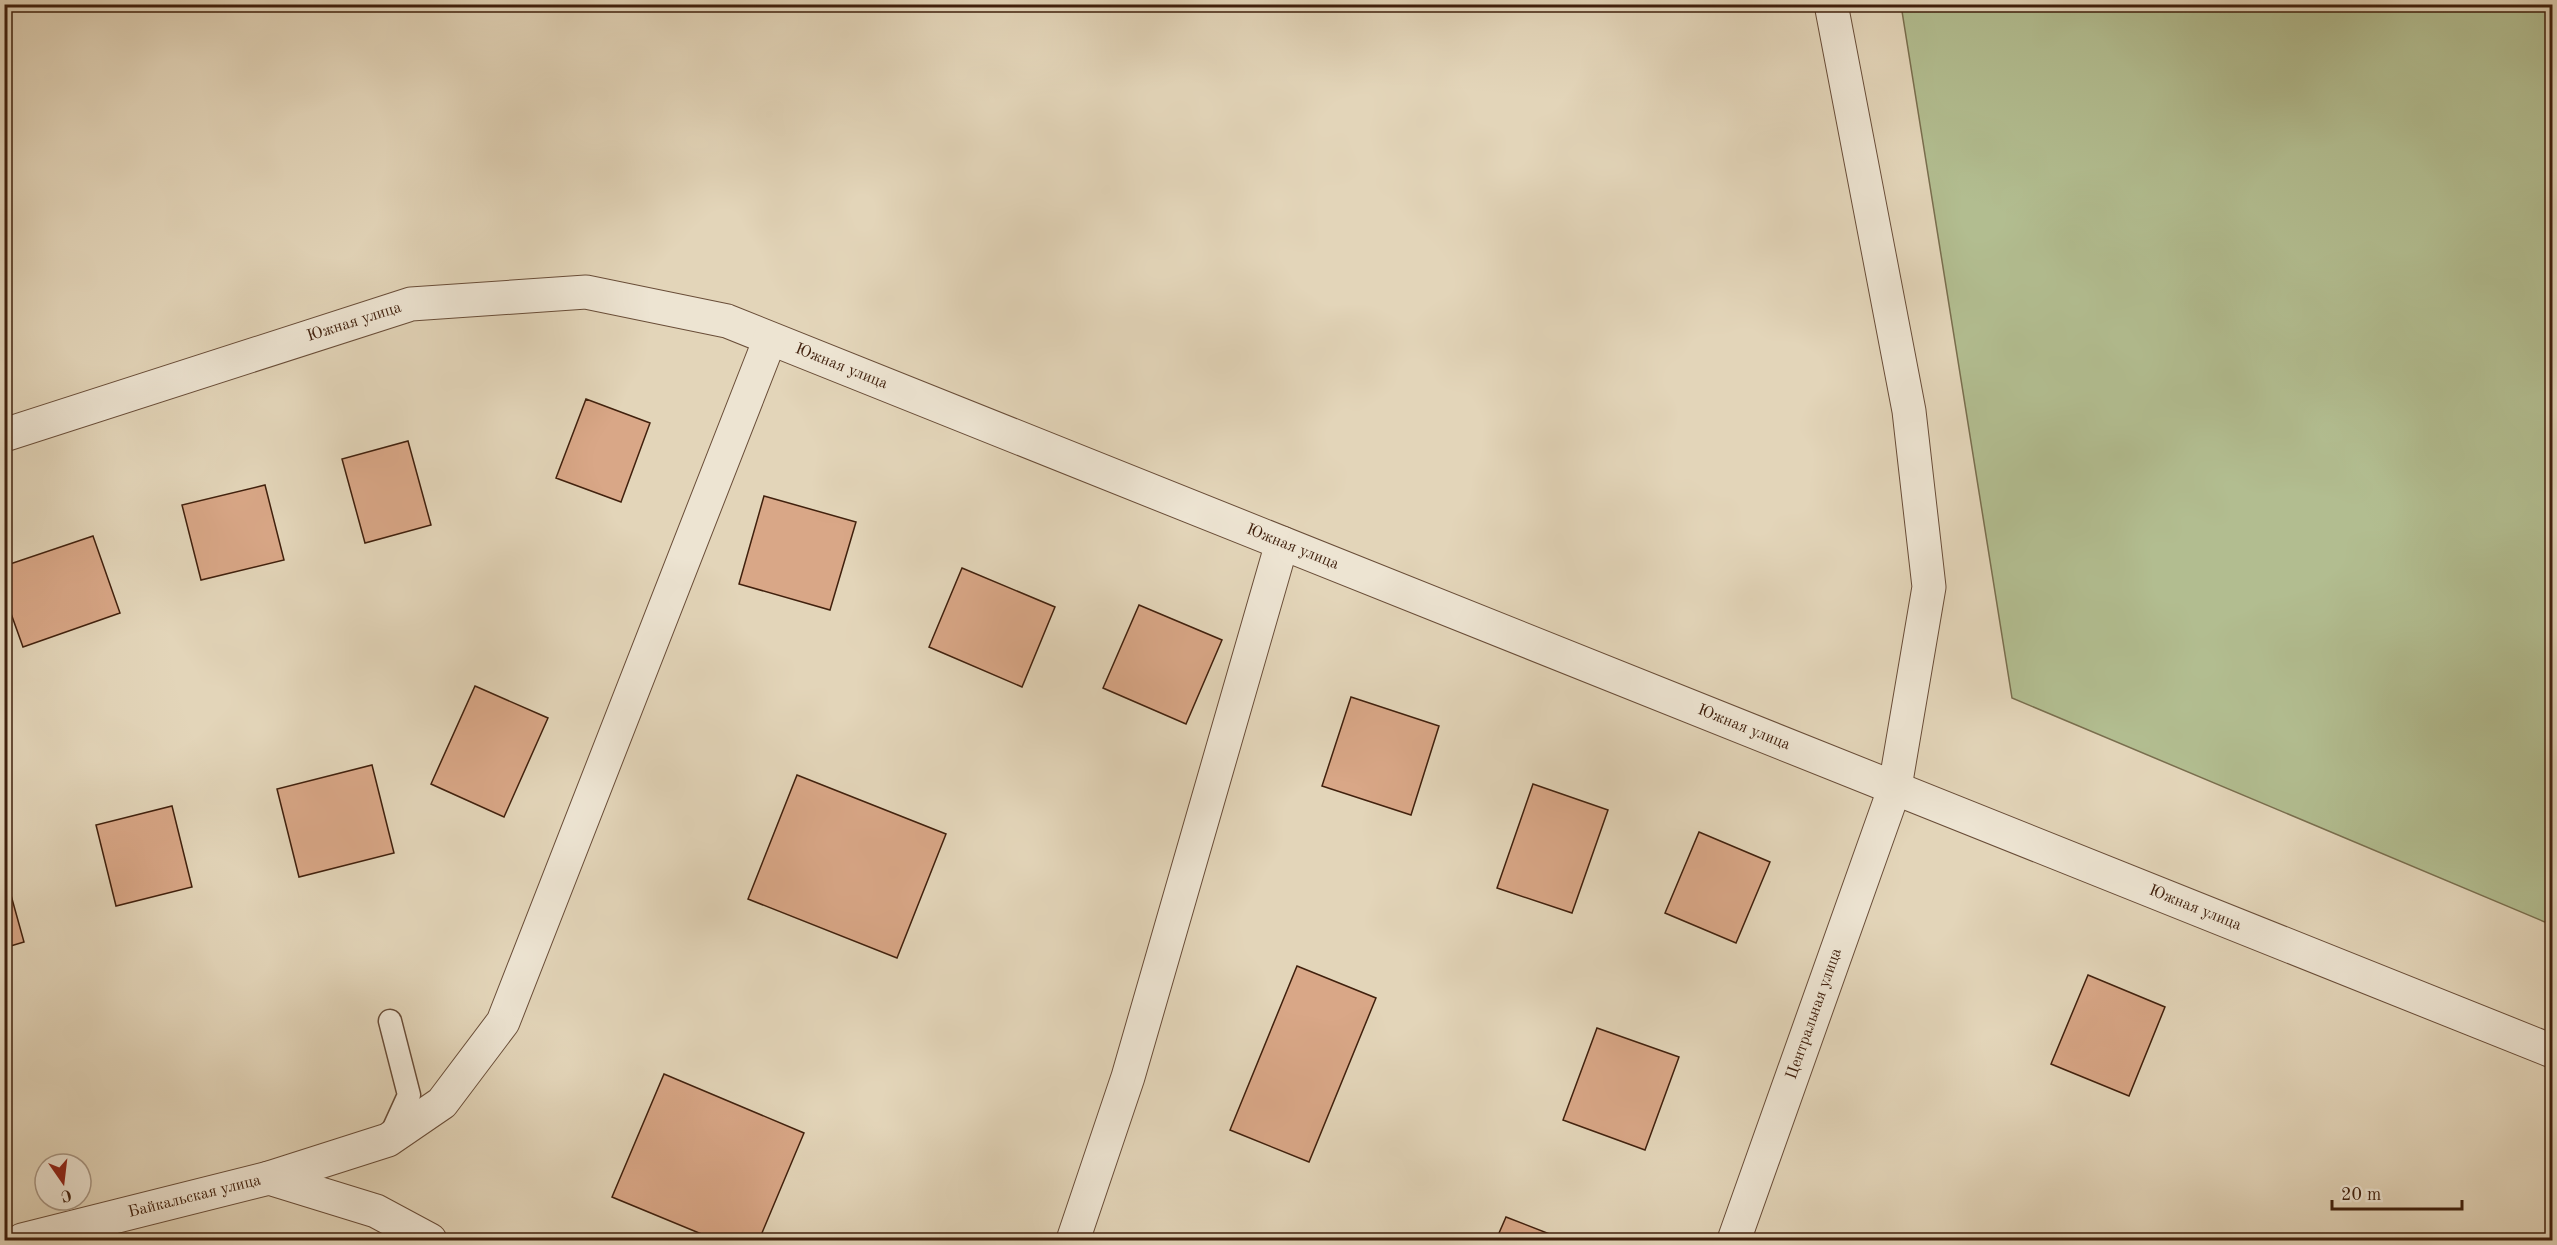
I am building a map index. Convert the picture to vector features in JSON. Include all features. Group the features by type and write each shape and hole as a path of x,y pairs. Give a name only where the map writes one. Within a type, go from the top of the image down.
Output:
{"street":[{"name":"Центральная улица","path":"1734,1240 1895,787 1929,587 1909,411 1831,4"},
{"name":"Южная улица","path":"4,435 411,304 586,292 727,321 2553,1051"},
{"path":"269,1178 388,1140 442,1103 503,1022 770,339"},
{"path":"1073,1240 1128,1077 1282,543"},
{"name":"Байкальская улица","path":"22,1240 269,1178 376,1211 430,1240"}],"lane":[{"path":"388,1140 409,1095 390,1021"}],"green space":[{"path":"1901,5 2552,5 2552,925 2012,698"}],"building":[{"path":"586,399 650,423 621,502 556,478"},
{"path":"408,441 431,525 365,543 342,459"},
{"path":"265,485 284,560 201,580 182,505"},
{"path":"764,496 856,522 830,610 739,584"},
{"path":"93,536 120,613 23,647 4,594 4,566"},
{"path":"962,568 1055,607 1022,687 929,647"},
{"path":"1139,605 1222,640 1186,724 1103,688"},
{"path":"475,686 548,718 504,817 431,784"},
{"path":"1351,697 1439,726 1411,815 1322,786"},
{"path":"372,765 394,853 299,877 277,789"},
{"path":"797,775 946,834 897,958 748,899"},
{"path":"1533,784 1608,810 1572,913 1497,888"},
{"path":"172,806 192,887 116,906 96,825"},
{"path":"1699,832 1770,862 1736,943 1665,913"},
{"path":"4,870 24,942 4,948"},
{"path":"1297,966 1376,998 1309,1162 1230,1130"},
{"path":"2088,975 2165,1007 2129,1096 2051,1064"},
{"path":"1597,1028 1679,1057 1645,1150 1563,1120"},
{"path":"664,1074 804,1133 759,1240 716,1240 612,1197"},
{"path":"1506,1217 1565,1240 1496,1240"}]}
